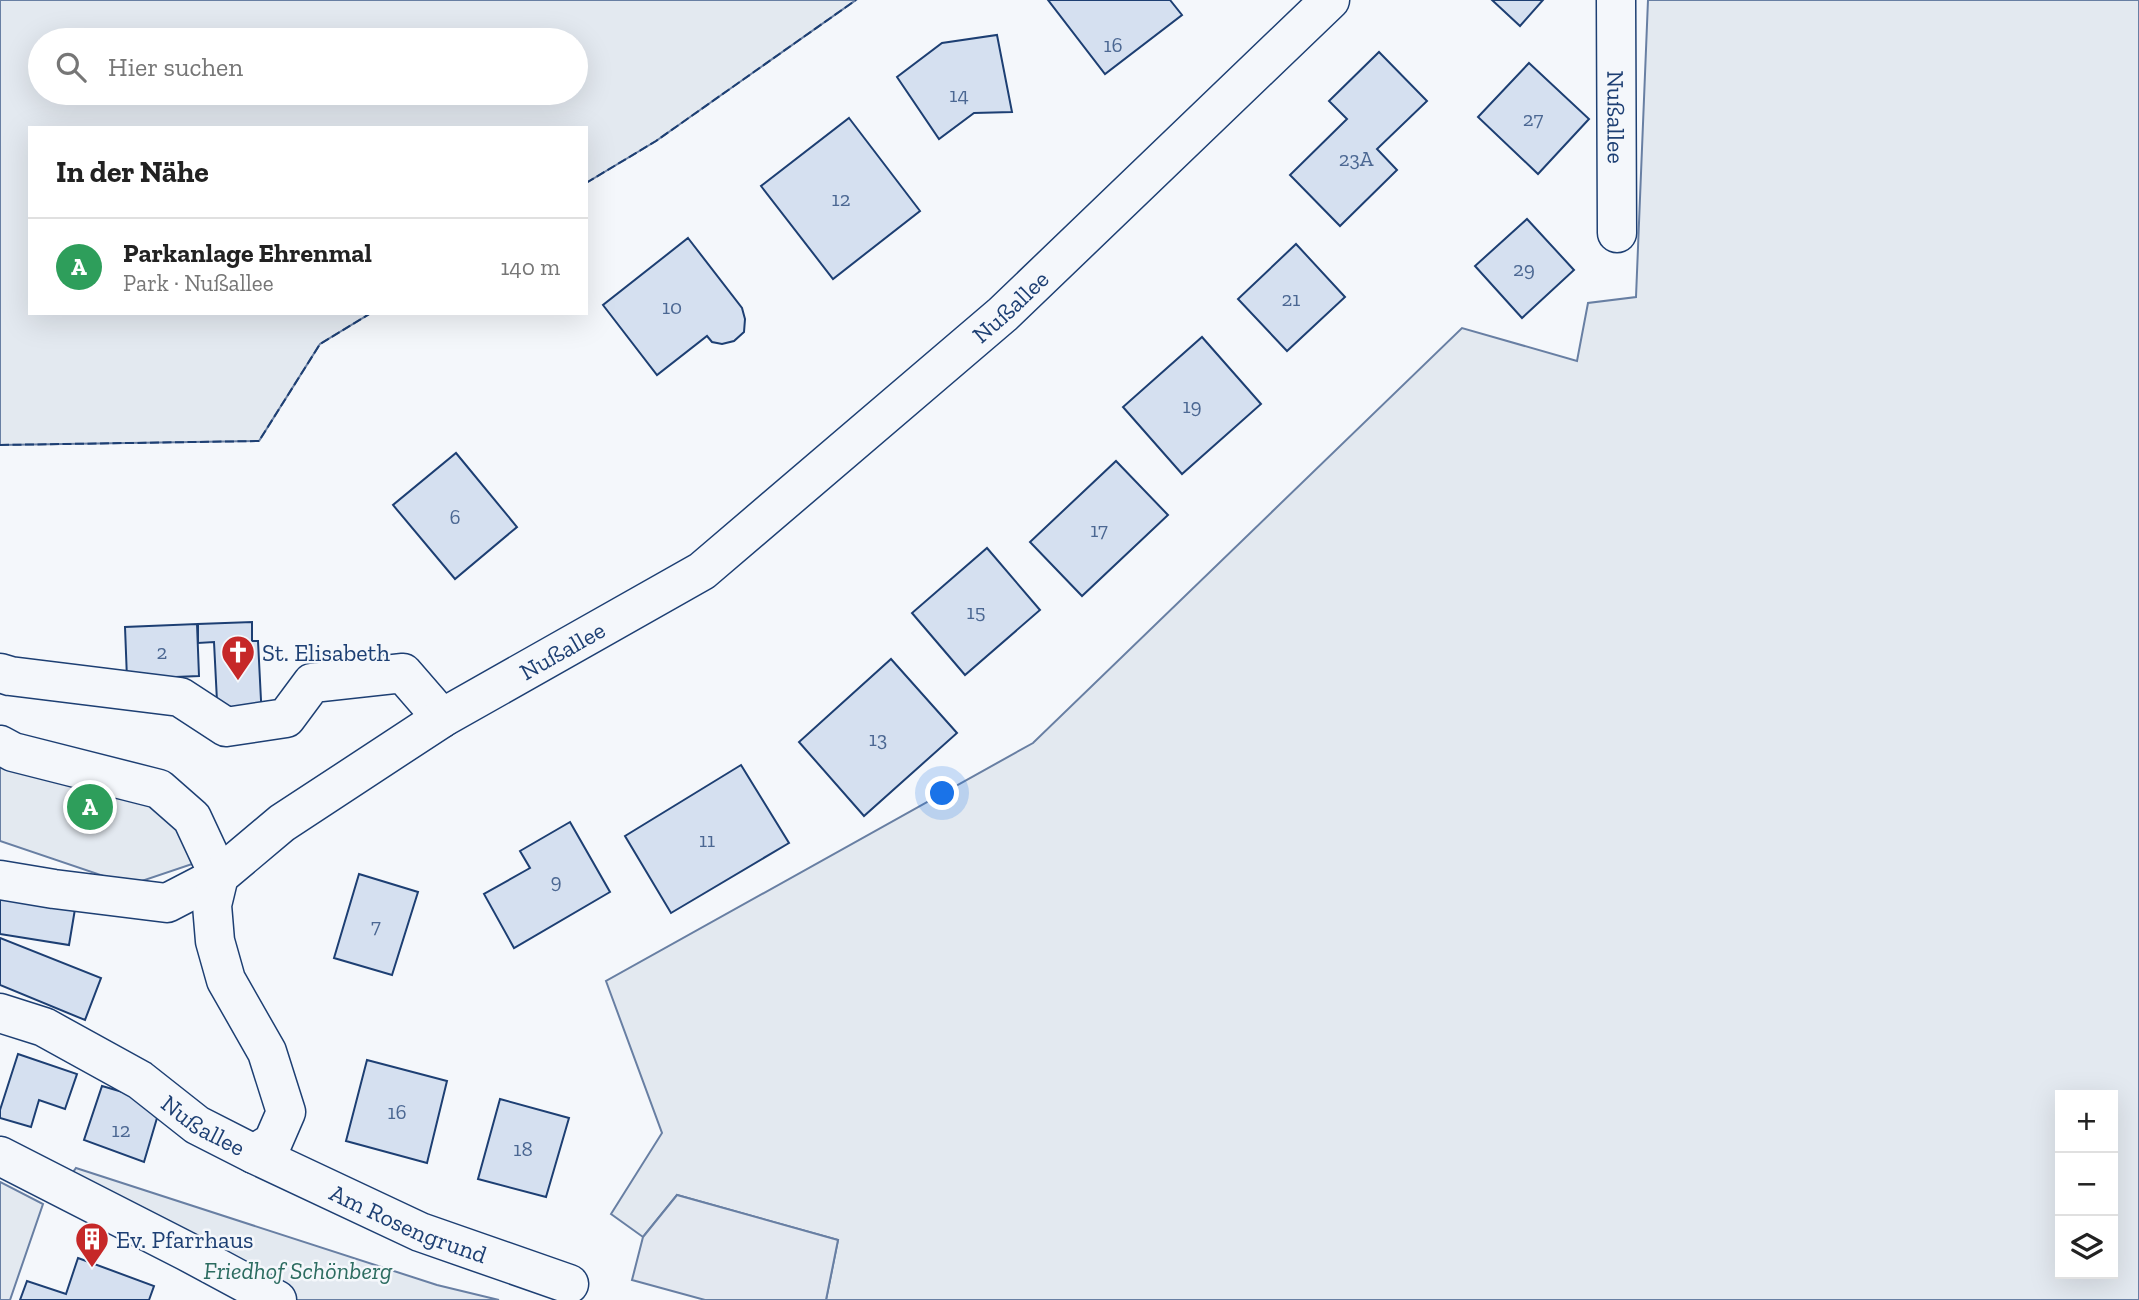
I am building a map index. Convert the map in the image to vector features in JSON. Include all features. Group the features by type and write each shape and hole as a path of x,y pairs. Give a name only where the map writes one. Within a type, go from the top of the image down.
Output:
{"street":[{"name":"Nußallee","path":"0,1013 44,1027 139,1080 197,1125 254,1154 273,1143 286,1112 267,1052 226,980 215,941 212,905 219,876 282,823 442,718 702,571 1003,314 1330,0"},
{"name":"Nußallee","path":"1616,0 1617,233"},
{"path":"0,673 180,696 226,727 286,718 312,683 403,673 442,718"},
{"path":"0,745 13,752 159,789 192,818 219,876 167,904 0,880"},
{"name":"Am Rosengrund","path":"254,1154 420,1232 569,1283"},
{"path":"0,1156 277,1300"}],"green space":[{"path":"0,0 856,0 656,141 588,182 588,126 28,126 28,315 368,315 320,344 259,441 0,445"},
{"path":"1648,0 2139,0 2139,1300 826,1300 838,1240 677,1195 643,1237 611,1214 662,1133 606,981 1033,743 1462,328 1577,361 1588,303 1636,297"},
{"path":"0,745 159,789 210,858 130,885 0,841"},
{"name":"Friedhof Schönberg","path":"76,1168 437,1285 499,1300 294,1300 71,1175"},
{"path":"0,1182 43,1204 10,1300 0,1300"}],"shaded area":[{"path":"677,1195 838,1240 826,1300 705,1300 632,1280 643,1237"}],"building":[{"path":"1048,0 1170,0 1182,15 1105,74"},
{"path":"1492,0 1543,0 1520,26"},
{"path":"997,35 1012,112 974,113 939,139 897,77 942,43"},
{"path":"1379,52 1427,101 1377,149 1397,170 1340,226 1290,175 1347,119 1329,101"},
{"path":"1529,63 1589,119 1538,174 1478,117"},
{"path":"849,118 920,211 833,279 761,186"},
{"path":"1527,219 1574,270 1522,318 1475,266"},
{"path":"688,238 742,308 744,332 734,341 722,344 712,342 707,336 657,375 603,305"},
{"path":"1296,244 1345,297 1287,351 1238,299"},
{"path":"1202,337 1261,404 1182,474 1123,407"},
{"path":"456,453 517,527 455,579 393,505"},
{"path":"1116,461 1168,515 1082,596 1030,542"},
{"path":"987,548 1040,610 965,675 912,613"},
{"name":"St. Elisabeth","path":"252,622 252,641 258,641 262,720 218,721 214,642 198,643 198,624"},
{"path":"197,624 199,676 127,679 125,627"},
{"path":"891,659 957,733 864,816 799,742"},
{"path":"741,765 789,843 671,913 625,836"},
{"path":"570,822 610,892 514,948 484,894 530,868 520,851"},
{"path":"359,874 418,892 392,975 334,958"},
{"path":"0,897 75,909 69,945 0,934"},
{"path":"0,938 101,978 85,1020 0,985"},
{"path":"18,1054 77,1074 65,1109 39,1100 31,1127 0,1118 0,1110"},
{"path":"367,1060 447,1081 427,1163 346,1141"},
{"path":"102,1086 133,1095 157,1118 144,1162 84,1140"},
{"path":"500,1099 569,1118 546,1197 478,1179"},
{"name":"Ev. Pfarrhaus","path":"78,1258 154,1286 149,1300 20,1300 27,1281 66,1294"}],"fence":[{"path":"588,182 656,141 856,0"},
{"path":"0,445 259,441 320,344 368,315"}],"place":[{"name":"St. Elisabeth","path":"238,682"},
{"name":"Parkanlage Ehrenmal","path":"90,807"},
{"name":"Ev. Pfarrhaus","path":"92,1269"}]}
